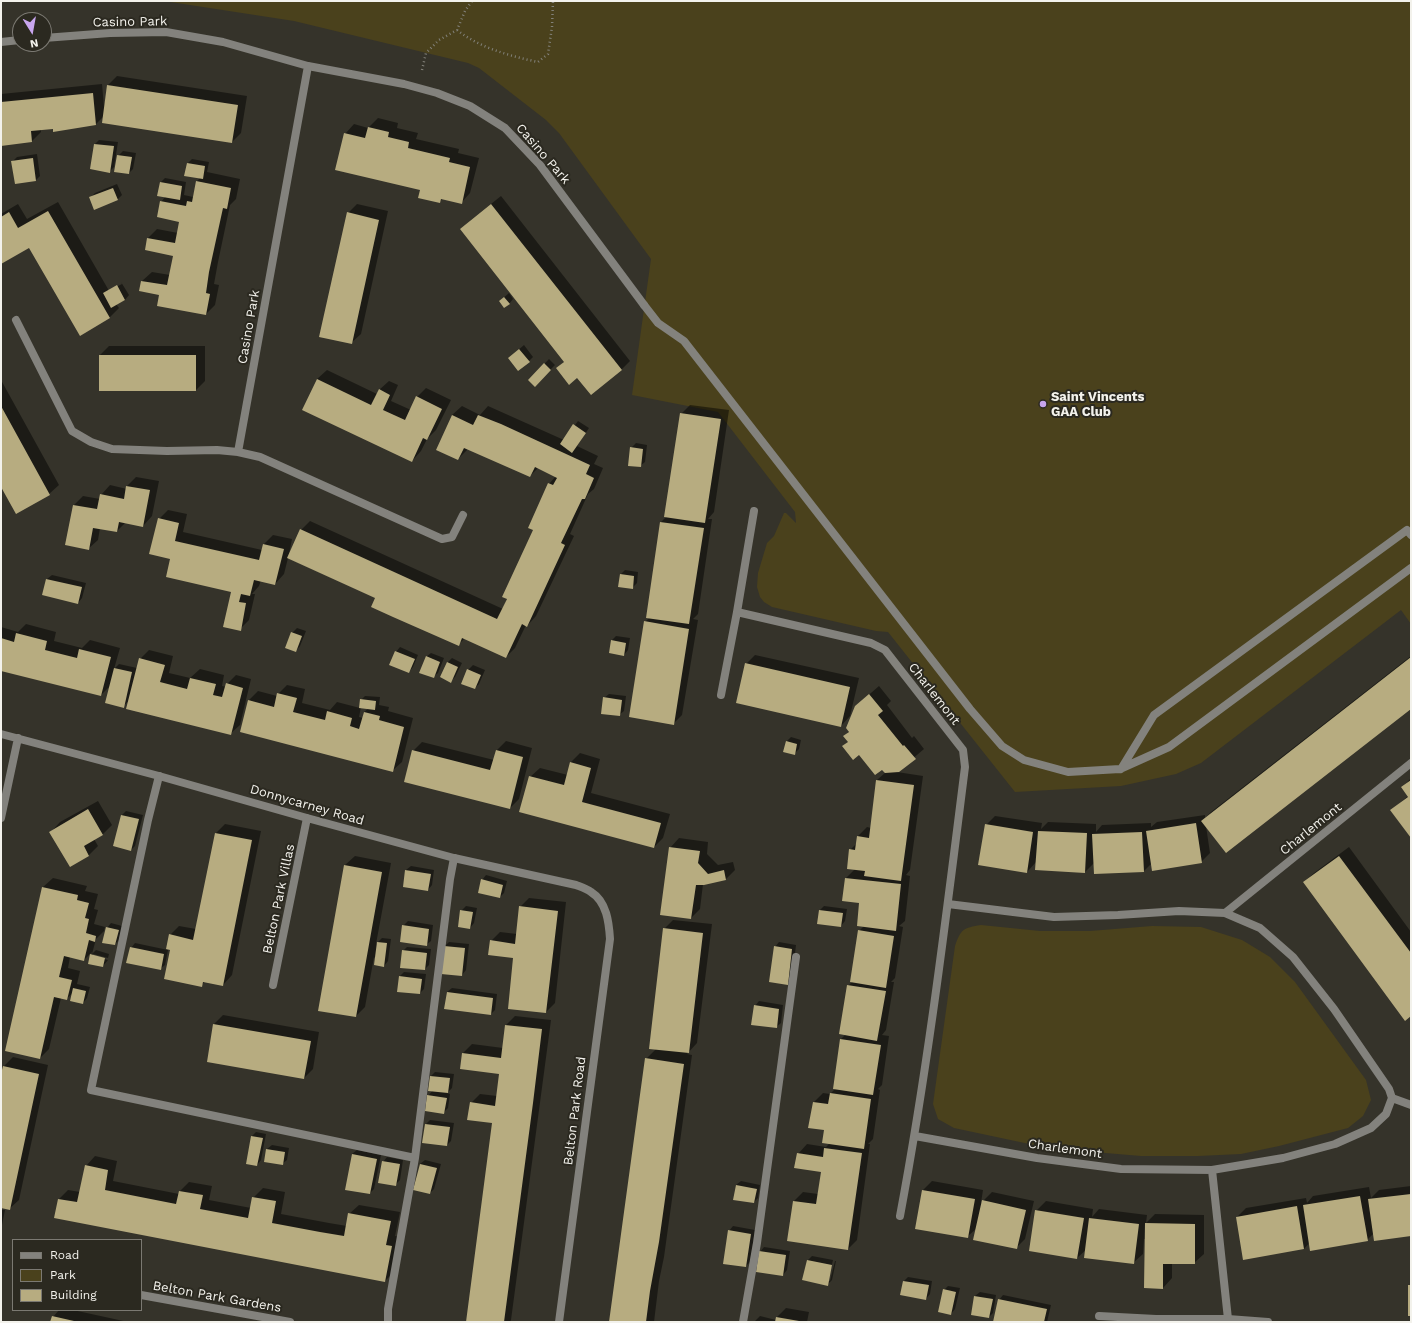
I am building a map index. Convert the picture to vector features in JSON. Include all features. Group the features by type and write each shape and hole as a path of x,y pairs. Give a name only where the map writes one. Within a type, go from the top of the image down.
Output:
{"street":[{"name":"Casino Park","path":"52,37 110,33 166,32 223,42 308,66 437,93 470,106 505,128 540,165 658,323 684,341 970,709 1002,746 1024,760 1068,772 1120,769"},
{"path":"1,42 12,41"},
{"name":"Casino Park","path":"238,452 308,66"},
{"path":"16,320 72,430 91,442 112,449 167,451 217,450 238,452 260,457 442,540 452,536 463,515"},
{"path":"721,695 754,511"},
{"path":"1120,769 1154,715 1408,530 1411,535"},
{"path":"1120,769 1169,747 1411,568"},
{"name":"Charlemont","path":"737,612 871,644 885,650 963,750 965,767 948,904 915,1136 900,1216"},
{"name":"Donnycarney Road","path":"1,734 160,776 454,858 576,885 593,893 602,904"},
{"path":"1,818 18,738"},
{"name":"Charlemont","path":"1225,913 1411,763"},
{"path":"160,776 148,820 91,1090 415,1158"},
{"name":"Belton Park Villas","path":"273,985 308,818"},
{"path":"388,1322 388,1308 415,1158 450,879 454,858"},
{"name":"Belton Park Road","path":"559,1322 610,939 608,919 602,904"},
{"path":"948,904 1054,917 1179,911 1225,913 1260,928 1293,957 1334,1009 1389,1089 1392,1098 1411,1105"},
{"path":"743,1322 757,1243 796,957"},
{"name":"Charlemont","path":"915,1136 1037,1158 1121,1169 1212,1170 1283,1158 1335,1144 1371,1128 1386,1114 1392,1098"},
{"path":"1212,1170 1228,1319"},
{"name":"Belton Park Gardens","path":"142,1295 290,1322"},
{"path":"1099,1316 1156,1319 1228,1319 1268,1322"}],"path":[{"path":"418,88 426,53 439,40 457,30 465,11 472,1"},
{"path":"457,30 467,38 482,45 538,62 548,54 552,27 553,1"}],"green space":[{"name":"Saint Vincents GAA Club","path":"164,1 1411,1 1411,624 1401,610 1201,763 1176,774 1121,786 1015,792 888,632 876,631 772,607 764,602 760,597 757,587 758,573 767,543 774,536 784,513 786,513 796,523 795,512 718,412 632,395 651,259 559,133 546,120 479,68 468,63 294,21"},
{"path":"981,925 1040,931 1090,931 1152,926 1201,927 1242,940 1270,957 1295,982 1366,1080 1371,1100 1363,1116 1348,1128 1241,1154 1141,1156 1082,1151 1034,1145 954,1128 938,1119 933,1104 955,946 959,936 966,928"}],"building":[{"path":"107,85 238,105 232,143 102,123"},
{"path":"93,93 96,125 53,132 53,129 31,131 32,142 1,146 1,102"},
{"path":"368,127 389,132 388,137 409,142 408,148 450,158 449,162 470,167 462,204 441,199 440,203 418,198 420,190 335,170 344,133 365,138"},
{"path":"94,144 114,146 110,173 90,169"},
{"path":"117,155 132,157 129,174 114,172"},
{"path":"33,158 36,181 15,184 11,161"},
{"path":"187,163 205,166 203,179 184,176"},
{"path":"196,181 231,188 227,209 223,208 209,272 206,293 210,294 206,315 157,306 159,295 139,291 141,281 167,285 173,256 145,250 147,238 175,243 179,222 157,217 160,201 186,206 187,201 192,202"},
{"path":"160,182 182,186 180,200 157,196"},
{"path":"113,188 118,200 94,210 89,197"},
{"path":"491,204 622,370 591,395 577,378 569,385 556,368 564,362 460,229"},
{"path":"48,211 110,318 80,336 29,248 1,264 1,217 9,212 18,228"},
{"path":"347,212 379,220 352,344 319,337"},
{"path":"117,285 125,300 111,308 103,293"},
{"path":"504,297 510,304 504,308 499,301"},
{"path":"519,349 530,362 518,371 508,358"},
{"path":"99,355 196,355 196,391 99,391"},
{"path":"544,363 551,370 535,387 528,380"},
{"path":"317,379 371,405 379,389 390,395 383,410 405,420 416,396 442,409 427,440 423,438 412,462 302,410"},
{"path":"1,406 50,495 16,514 1,487"},
{"path":"680,413 721,419 705,523 664,517"},
{"path":"452,415 473,425 478,415 501,424 590,465 586,474 594,478 585,499 582,499 561,543 565,545 527,627 522,624 506,658 462,638 459,646 371,607 375,598 287,558 300,529 497,619 507,599 502,597 533,530 528,528 548,483 553,485 557,478 535,467 530,477 464,448 458,460 436,450"},
{"path":"573,424 586,433 572,453 560,444"},
{"path":"630,447 643,449 641,467 628,466"},
{"path":"126,486 150,490 143,527 119,522 117,532 93,528 89,550 65,545 73,505 97,509 100,494 124,499"},
{"path":"158,518 179,523 175,541 259,560 263,544 284,549 275,585 254,580 250,596 241,594 239,602 246,603 241,631 223,627 231,592 166,577 170,559 149,554"},
{"path":"660,522 704,528 689,624 646,618"},
{"path":"620,574 634,576 633,589 618,587"},
{"path":"46,579 82,587 78,604 42,595"},
{"path":"644,621 689,629 674,725 629,717"},
{"path":"291,632 302,636 296,652 285,648"},
{"path":"16,633 47,641 45,650 77,658 79,649 111,657 101,696 1,671 1,638 14,642"},
{"path":"611,640 626,643 624,656 609,653"},
{"path":"395,651 415,659 409,673 389,665"},
{"path":"426,656 440,662 434,678 419,673"},
{"path":"1411,657 1411,709 1226,853 1201,821"},
{"path":"139,658 165,665 160,682 187,689 190,678 216,684 213,695 222,697 226,683 243,688 231,735 126,709"},
{"path":"447,662 458,667 451,683 440,677"},
{"path":"745,663 850,687 841,727 736,703"},
{"path":"114,668 132,672 124,708 105,703"},
{"path":"467,669 481,675 475,689 461,684"},
{"path":"277,693 297,698 293,712 325,720 327,711 352,718 350,726 359,729 364,712 380,716 379,720 404,727 393,772 240,732 248,700 274,707"},
{"path":"869,694 883,711 878,715 903,746 904,745 916,759 899,772 885,773 882,770 875,775 859,755 853,760 842,746 848,742 843,736 849,732 846,728 855,706"},
{"path":"603,697 622,700 620,716 601,714"},
{"path":"360,699 376,701 375,710 359,708"},
{"path":"786,741 797,744 795,755 783,752"},
{"path":"412,750 490,770 496,750 523,757 510,809 404,782"},
{"path":"570,762 591,768 582,802 661,823 654,848 519,812 529,776 564,785"},
{"path":"876,780 914,785 901,881 864,876 865,871 847,869 849,849 855,850 857,836 869,838"},
{"path":"1411,780 1411,838 1390,810 1408,797 1401,787"},
{"path":"88,809 103,835 84,846 89,856 70,867 49,832"},
{"path":"121,815 139,819 131,851 113,846"},
{"path":"1196,823 1202,863 1152,871 1146,831"},
{"path":"985,824 1033,832 1027,873 978,865"},
{"path":"1038,831 1087,833 1085,873 1035,870"},
{"path":"1142,832 1144,872 1094,874 1092,834"},
{"path":"215,833 252,840 223,986 203,982 202,987 164,979 170,950 166,949 169,934 193,940"},
{"path":"669,847 700,851 698,863 708,874 724,870 726,880 704,885 696,885 691,919 660,915"},
{"path":"1339,856 1411,953 1411,1016 1405,1021 1303,882"},
{"path":"344,865 382,872 356,1017 318,1011"},
{"path":"405,870 431,874 428,891 403,887"},
{"path":"845,878 901,884 896,931 857,926 859,903 842,901"},
{"path":"481,879 503,885 500,898 478,893"},
{"path":"42,887 78,895 77,900 89,903 85,918 89,919 86,933 96,936 95,942 89,940 84,961 64,956 59,977 72,980 67,1000 54,997 40,1059 5,1051"},
{"path":"519,906 558,911 546,1013 508,1009 513,958 488,955 490,940 515,944"},
{"path":"460,910 473,912 470,929 458,927"},
{"path":"819,910 843,913 841,927 817,924"},
{"path":"402,925 429,929 427,946 400,942"},
{"path":"106,927 119,930 115,945 102,943"},
{"path":"663,928 703,933 689,1053 649,1049"},
{"path":"858,930 894,936 886,988 850,982"},
{"path":"377,942 387,943 384,967 374,965"},
{"path":"444,946 465,948 462,976 441,974"},
{"path":"774,946 792,949 788,985 769,982"},
{"path":"130,947 164,954 161,970 126,963"},
{"path":"402,950 427,953 425,970 400,968"},
{"path":"90,954 105,958 103,967 88,964"},
{"path":"399,976 422,979 420,994 397,992"},
{"path":"847,985 886,991 877,1041 839,1034"},
{"path":"73,988 86,991 83,1004 70,1001"},
{"path":"447,992 493,998 491,1015 444,1009"},
{"path":"754,1005 779,1009 777,1028 751,1025"},
{"path":"213,1024 311,1041 304,1079 207,1062"},
{"path":"505,1025 542,1029 533,1103 504,1322 466,1322 492,1123 467,1120 470,1102 495,1106 499,1074 460,1069 462,1053 501,1058"},
{"path":"840,1039 881,1045 873,1095 833,1089"},
{"path":"645,1058 684,1064 659,1242 646,1322 609,1322"},
{"path":"3,1066 39,1074 10,1210 1,1208 1,1074"},
{"path":"430,1076 450,1078 448,1093 428,1091"},
{"path":"830,1093 871,1099 864,1149 822,1143 824,1130 808,1128 813,1102 828,1104"},
{"path":"427,1095 447,1098 444,1114 425,1111"},
{"path":"425,1124 450,1127 447,1146 422,1143"},
{"path":"251,1136 263,1138 257,1166 246,1164"},
{"path":"824,1148 862,1153 848,1250 787,1241 793,1201 816,1204 821,1172 794,1168 797,1153 823,1157"},
{"path":"266,1149 285,1152 283,1165 264,1162"},
{"path":"352,1154 377,1159 370,1194 345,1190"},
{"path":"382,1161 400,1164 396,1186 378,1183"},
{"path":"420,1164 437,1168 430,1194 413,1190"},
{"path":"85,1165 108,1170 105,1190 176,1204 179,1191 203,1195 200,1209 248,1218 252,1197 276,1201 272,1223 320,1232 344,1236 348,1213 391,1221 386,1245 392,1246 385,1282 54,1218 58,1199 77,1202"},
{"path":"736,1185 757,1189 754,1203 733,1200"},
{"path":"922,1190 975,1199 968,1238 915,1229"},
{"path":"1411,1194 1411,1236 1374,1241 1368,1199"},
{"path":"1360,1196 1368,1241 1310,1251 1303,1205"},
{"path":"982,1200 1026,1210 1017,1249 973,1240"},
{"path":"1297,1206 1304,1249 1243,1260 1236,1217"},
{"path":"1035,1210 1084,1218 1077,1259 1029,1251"},
{"path":"1089,1218 1139,1224 1134,1264 1084,1258"},
{"path":"1145,1223 1195,1224 1195,1264 1163,1264 1163,1289 1144,1288"},
{"path":"728,1230 751,1234 746,1267 723,1264"},
{"path":"759,1251 786,1255 783,1276 756,1272"},
{"path":"807,1260 832,1265 828,1286 802,1280"},
{"path":"903,1281 929,1285 926,1300 900,1295"},
{"path":"1408,1285 1411,1285 1411,1316 1408,1316"},
{"path":"943,1289 956,1292 951,1315 938,1312"},
{"path":"974,1296 993,1299 989,1318 971,1315"},
{"path":"998,1299 1047,1309 1044,1322 993,1322"},
{"path":"52,1316 74,1321 74,1322 50,1322"},
{"path":"776,1317 799,1321 799,1322 775,1322"}],"place":[{"name":"Saint Vincents GAA Club","path":"1043,404"}]}
